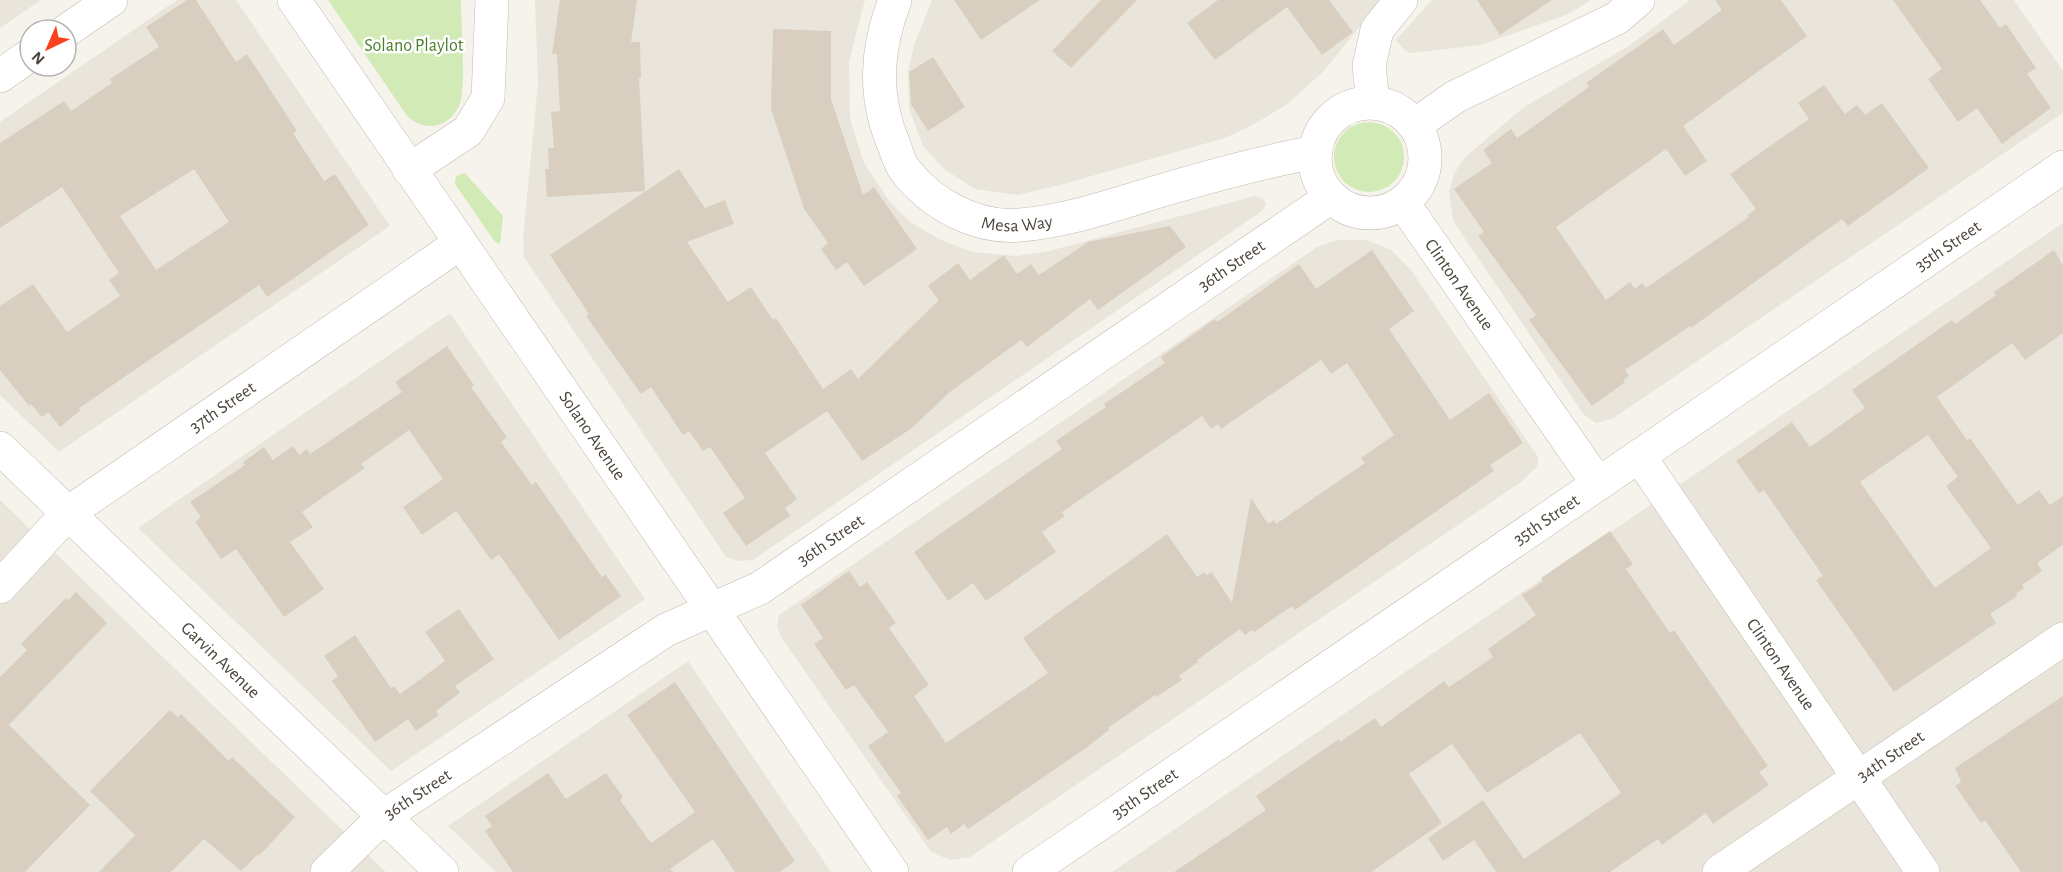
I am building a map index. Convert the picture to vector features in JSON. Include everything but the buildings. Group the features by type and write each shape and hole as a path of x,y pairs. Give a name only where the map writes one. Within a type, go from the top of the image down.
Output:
{"street":[{"path":"78,23 111,0"},
{"name":"Solano Avenue","path":"294,0 459,244 892,872"},
{"path":"409,170 468,131 488,98 492,0"},
{"name":"Mesa Way","path":"895,0 885,27 877,73 884,121 904,169 938,203 976,220 1018,226 1070,217 1253,164 1316,152"},
{"path":"1373,103 1369,66 1377,30 1401,0"},
{"path":"1415,125 1455,97 1617,18 1638,0"},
{"path":"0,76 18,64"},
{"path":"1373,103 1396,109 1415,125 1423,142 1425,167 1419,184 1402,203 1391,209 1372,213 1353,210 1331,197 1316,170 1316,152 1324,128 1337,114 1354,106 1373,103"},
{"name":"35th Street","path":"1032,871 2063,167"},
{"name":"36th Street","path":"327,872 384,816 666,630 760,588 1331,197"},
{"name":"Clinton Avenue","path":"1402,203 1598,484"},
{"name":"37th Street","path":"0,587 68,513 459,244"},
{"name":"Garvin Avenue","path":"0,448 442,872"},
{"name":"Clinton Avenue","path":"1639,456 1923,872"},
{"name":"34th Street","path":"1719,872 2063,639"}],"shaded area":[{"path":"0,0 41,0 0,28"},
{"path":"177,0 236,0 390,226 59,452 0,395 0,122 64,78 78,78 78,68"},
{"path":"535,0 865,0 849,61 850,119 864,163 890,202 910,222 941,240 973,252 1016,256 1049,251 1255,196 1263,199 1266,205 1262,211 753,560 738,561 726,557 524,257 523,238 538,84"},
{"path":"932,0 1381,0 1324,71 1286,105 1256,123 1225,138 1017,195 975,189 944,169 923,146 909,108 908,72 914,45"},
{"path":"1432,0 1591,0 1566,15 1481,45 1411,53 1405,51 1396,40"},
{"path":"1690,0 2014,0 2063,71 2063,113 1612,419 1596,423 1584,415 1453,221 1449,192 1454,174 1464,158 1524,107 1629,46"},
{"path":"2063,223 2063,872 1112,872 1621,525"},
{"path":"1337,240 1367,240 1391,250 1411,270 1538,457 1538,466 1521,482 970,857 950,860 931,852 781,637 777,626 779,615 1317,247"},
{"path":"450,313 645,599 391,771 138,528"},
{"path":"0,500 386,872 0,872"},
{"path":"688,661 831,872 496,872 448,826"}],"green space":[{"name":"Solano Playlot","path":"328,0 461,0 463,82 460,103 453,115 442,124 433,126 419,124 407,116"},
{"path":"1369,122 1382,125 1394,132 1401,144 1404,157 1401,170 1394,182 1382,189 1369,192 1356,189 1344,182 1337,170 1334,157 1337,144 1344,132 1356,125"},
{"path":"465,173 503,216 500,244 495,242 455,184 456,176"}]}
